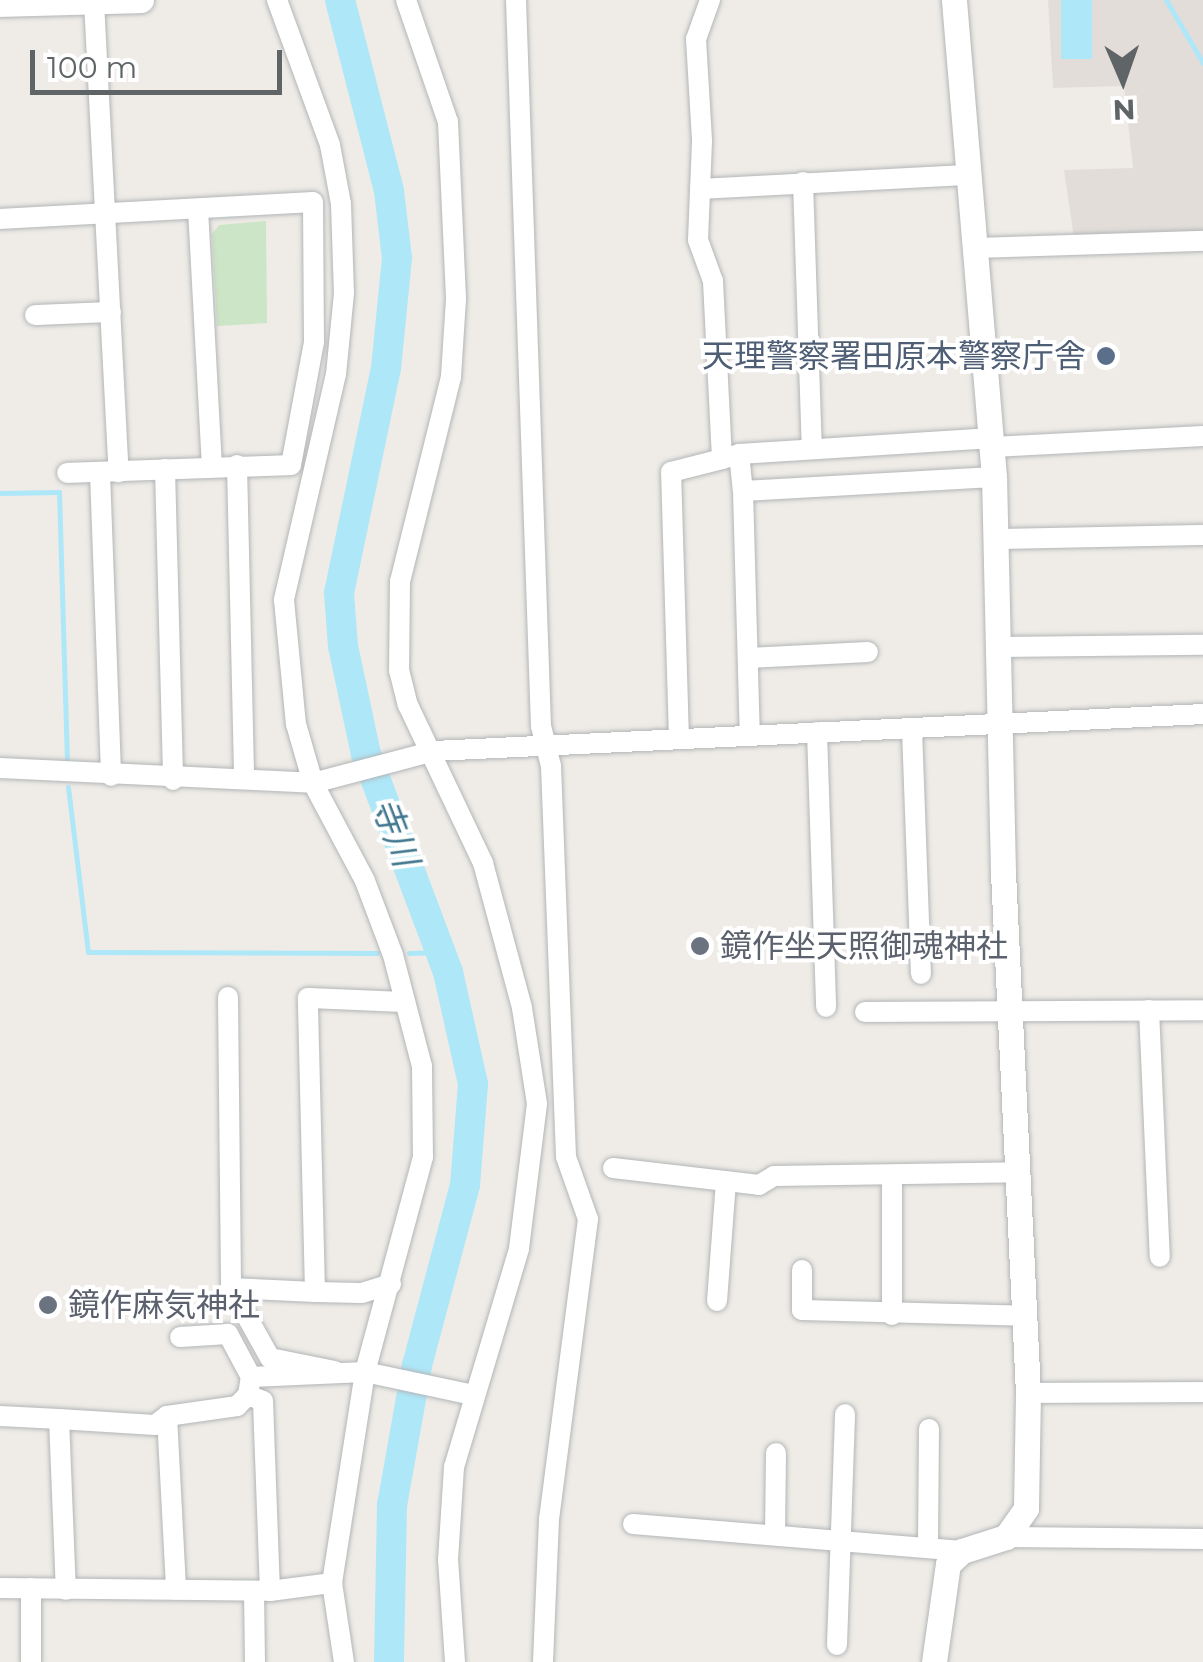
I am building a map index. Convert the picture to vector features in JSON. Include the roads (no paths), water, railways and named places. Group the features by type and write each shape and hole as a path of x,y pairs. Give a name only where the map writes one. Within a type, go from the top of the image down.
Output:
{"street":[{"path":"0,4 141,0"},
{"path":"278,0 330,145 341,204 344,293 336,374 284,600 296,724 318,783 364,881 422,1066 423,1157 368,1373 332,1584 344,1662"},
{"path":"406,0 448,122 455,191 451,376 400,581 400,670 408,705 483,863 522,1008 537,1104 519,1249 471,1394 454,1467 448,1574 455,1662"},
{"path":"516,0 543,746 552,766 566,1157 588,1218 549,1519 543,1662"},
{"path":"710,0 696,39 698,240 713,281 730,456 744,491 750,736"},
{"path":"954,0 978,248 994,477 1000,726 1028,1394 1026,1508 1006,1537"},
{"path":"106,1 112,776"},
{"path":"700,189 970,175"},
{"path":"803,182 812,447"},
{"path":"0,219 312,202 318,225 314,342 291,465 66,473"},
{"path":"198,209 212,465"},
{"path":"978,248 1203,241"},
{"path":"36,314 110,312"},
{"path":"679,739 671,472 730,456 812,447 1203,436"},
{"path":"237,465 244,777"},
{"path":"164,468 173,780"},
{"path":"744,491 994,477"},
{"path":"997,539 1203,536"},
{"path":"1000,647 1203,644"},
{"path":"748,658 868,652"},
{"path":"0,768 173,780 244,777 318,783 429,752 1203,714"},
{"path":"912,730 921,974"},
{"path":"817,732 826,1007"},
{"path":"228,997 231,1288 270,1358 471,1394"},
{"path":"315,1292 308,998 404,1002"},
{"path":"1149,1010 1160,1258"},
{"path":"865,1012 1203,1010"},
{"path":"613,1168 726,1181 1020,1172"},
{"path":"892,1177 892,1315"},
{"path":"716,1301 726,1181"},
{"path":"802,1270 802,1310 1025,1316"},
{"path":"231,1288 361,1293 391,1284"},
{"path":"180,1338 228,1334 249,1386 264,1401 262,1591 256,1662"},
{"path":"0,1416 155,1425 167,1416 237,1406 249,1386 335,1371"},
{"path":"1028,1394 1203,1392"},
{"path":"837,1645 845,1414"},
{"path":"167,1416 176,1590"},
{"path":"59,1419 66,1590"},
{"path":"928,1544 930,1429"},
{"path":"775,1534 776,1453"},
{"path":"633,1524 928,1544 962,1551 1006,1537 1203,1540"},
{"path":"934,1662 944,1578 962,1551"},
{"path":"0,1588 262,1591 332,1584"},
{"path":"31,1588 31,1662"}],"water":[{"path":"1061,0 1092,0 1092,59 1061,59"}],"waterway":[{"name":"寺川","path":"340,0 389,191 397,258 386,368 339,593 343,646 366,754 448,972 473,1084 465,1185 417,1365 392,1505 389,1662"},
{"path":"1166,0 1203,63"},
{"path":"0,493 59,492 67,759"},
{"path":"68,787 88,952 377,953"},
{"path":"409,953 441,952"}],"place":[{"name":"天理警察署田原本警察庁舎","path":"1106,356"},
{"name":"鏡作坐天照御魂神社","path":"700,946"},
{"name":"鏡作麻気神社","path":"48,1305"}]}
